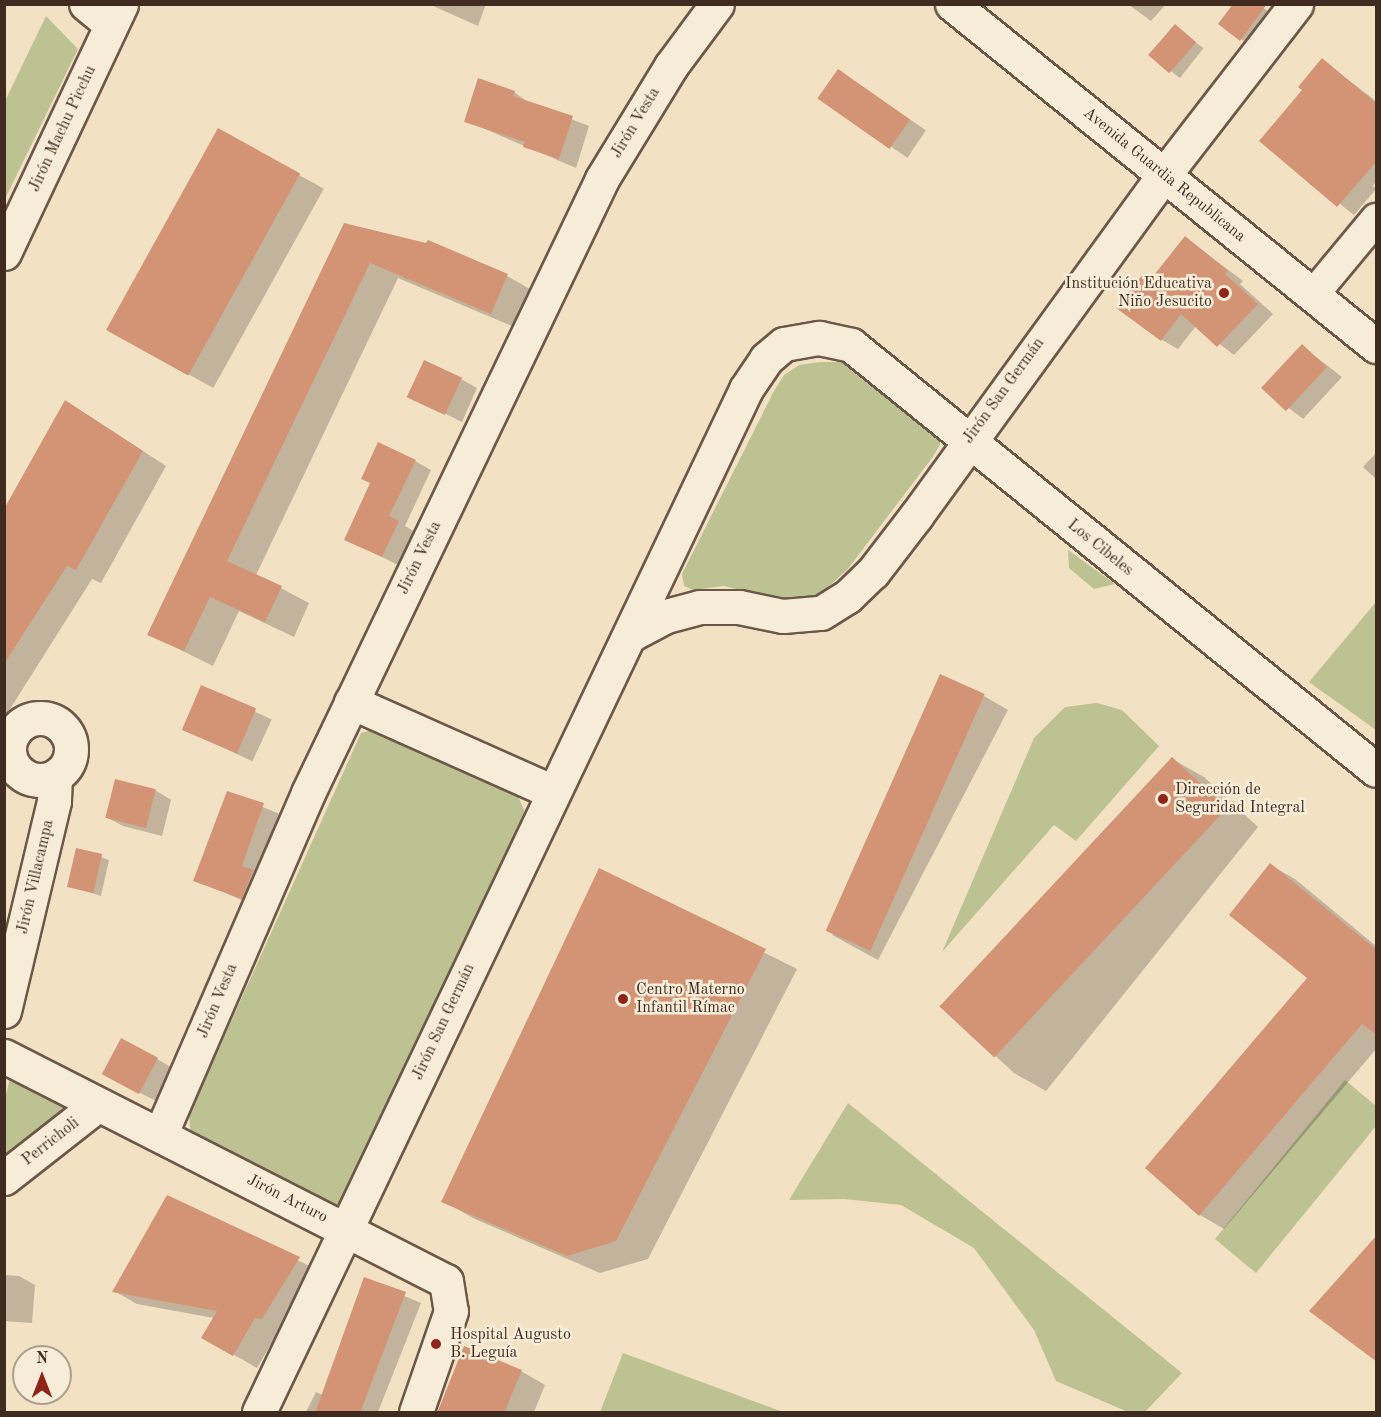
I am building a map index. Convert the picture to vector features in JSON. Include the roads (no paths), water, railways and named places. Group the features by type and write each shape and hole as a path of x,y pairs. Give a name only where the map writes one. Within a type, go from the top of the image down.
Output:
{"street":[{"path":"86,4 116,14"},
{"name":"Jirón Vesta","path":"161,1132 351,702 602,179 671,66 717,4"},
{"name":"Avenida Guardia Republicana","path":"952,4 1377,346"},
{"name":"Jirón San Germán","path":"632,634 666,616 700,607 739,607 783,616 820,613 847,597 873,573 968,439 1164,175 1296,4"},
{"name":"Jirón Machu Picchu","path":"4,253 116,14"},
{"path":"1313,295 1377,219"},
{"name":"Jirón San Germán","path":"259,1413 553,792 632,634 746,389 766,359 784,344 819,338"},
{"name":"Los Cibeles","path":"819,338 851,345 1377,770"},
{"path":"351,702 553,792"},
{"name":"Jirón Villacampa","path":"4,1011 54,801 56,778"},
{"name":"Jirón Arturo","path":"4,1056 97,1105 161,1132 446,1281 451,1311 416,1413"},
{"name":"Perricholi","path":"4,1178 97,1105"}],"place":[{"name":"Institución Educativa Niño Jesucito","path":"1224,293"},
{"name":"Dirección de Seguridad Integral","path":"1163,799"},
{"name":"Centro Materno Infantil Rímac","path":"623,999"},
{"name":"Hospital Augusto B. Leguía","path":"436,1344"}]}
